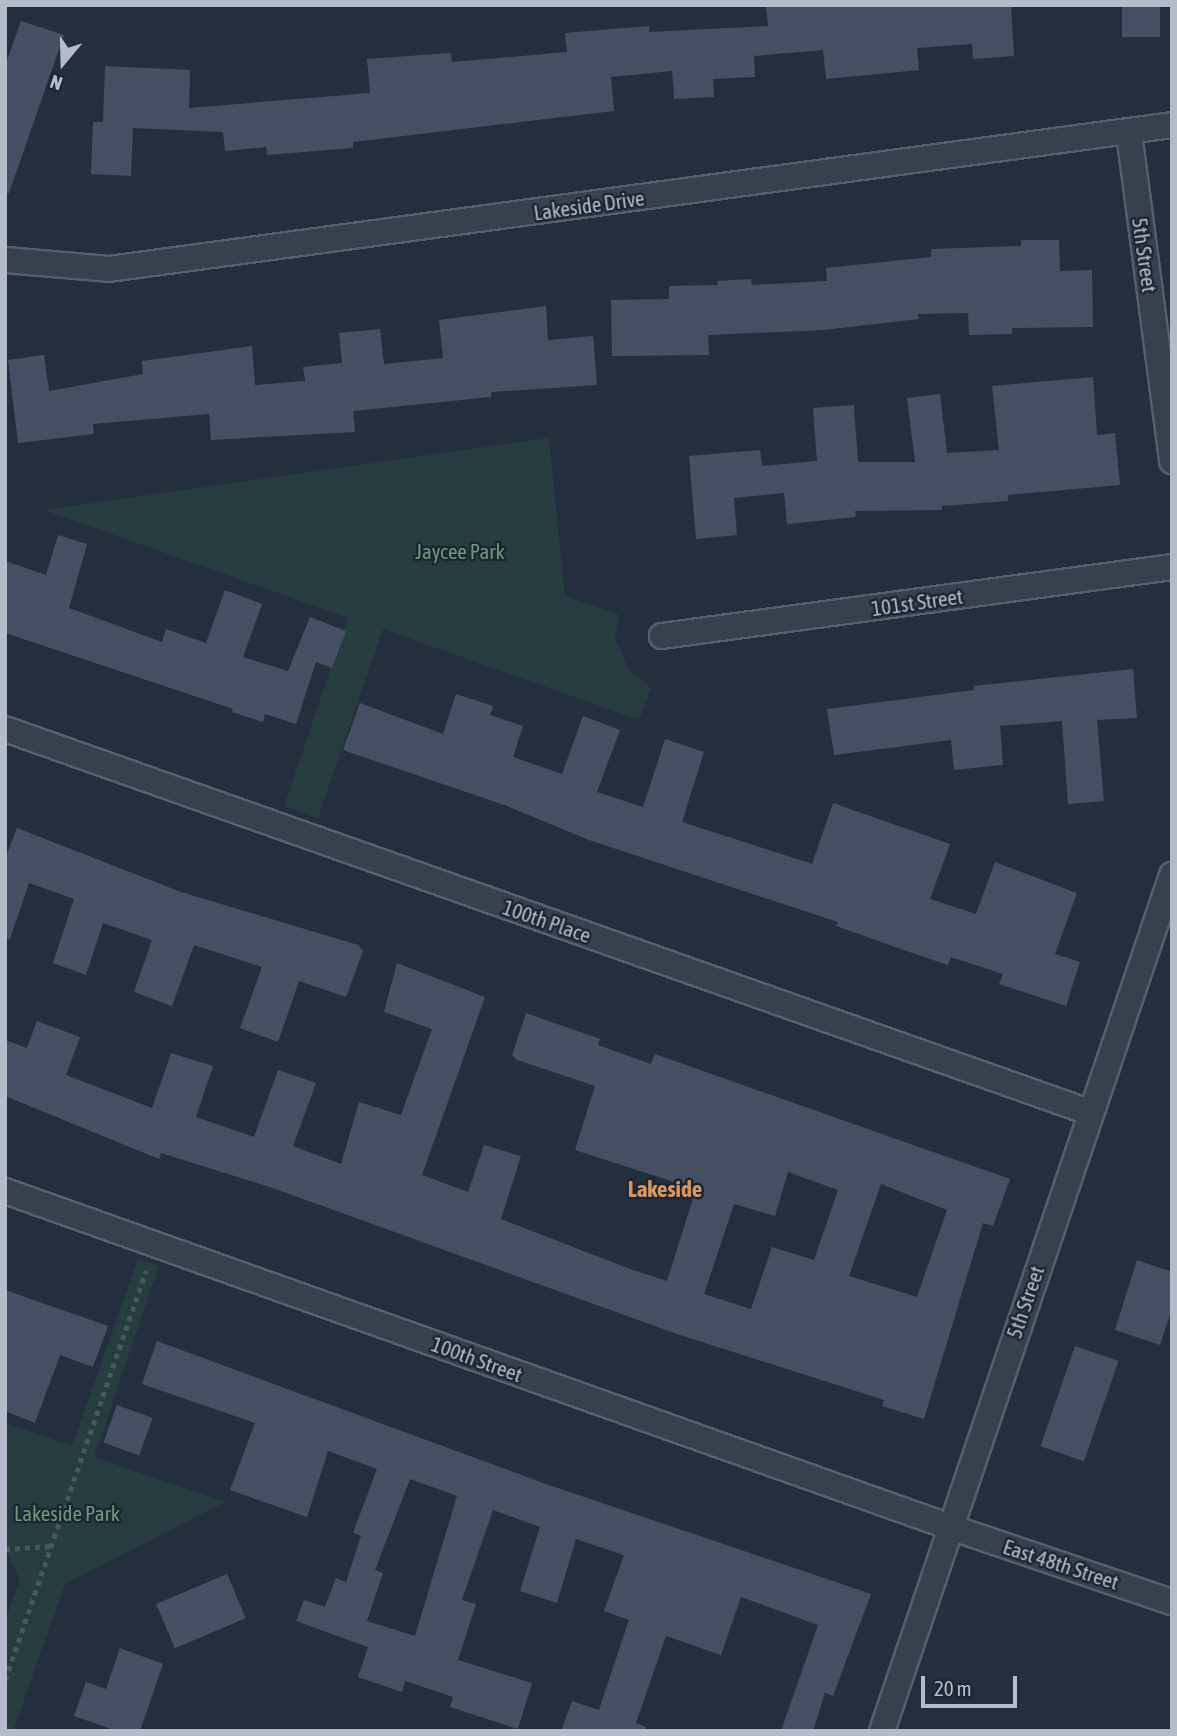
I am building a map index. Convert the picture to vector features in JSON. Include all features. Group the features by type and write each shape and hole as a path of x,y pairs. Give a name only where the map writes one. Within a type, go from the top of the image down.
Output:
{"street":[{"name":"Lakeside Drive","path":"5,260 109,269 1129,133 1172,125"},
{"name":"5th Street","path":"1129,133 1172,461"},
{"name":"101st Street","path":"662,636 1172,567"},
{"name":"100th Place","path":"5,729 1089,1112"},
{"name":"5th Street","path":"881,1731 1172,874"},
{"name":"100th Street","path":"5,1191 950,1527"},
{"name":"East 48th Street","path":"950,1527 1172,1602"}],"path":[{"path":"5,1680 154,1244"},
{"path":"5,1549 52,1546"}],"green space":[{"name":"Jaycee Park","path":"549,438 565,596 619,615 615,638 628,668 651,688 639,720 383,629 318,818 284,806 348,618 44,510"},
{"name":"Lakeside Park","path":"138,1259 159,1266 94,1457 225,1502 65,1584 13,1731 5,1731 5,1621 20,1580 5,1548 5,1423 72,1446"}],"building":[{"path":"766,5 1011,5 1014,56 973,59 972,44 917,48 919,70 826,79 823,50 754,56 755,77 713,79 714,97 674,99 672,71 611,77 614,111 353,142 353,148 267,155 266,147 225,151 223,132 133,128 131,176 91,174 93,122 103,122 105,66 190,70 189,108 370,93 367,59 451,53 452,62 567,52 565,33 649,26 649,32 768,26"},
{"path":"1122,5 1160,5 1160,37 1122,37"},
{"path":"21,21 64,35 9,193 5,193 5,66"},
{"path":"1021,240 1059,240 1060,271 1092,270 1093,327 1012,328 1012,334 969,335 968,313 918,314 919,319 823,330 708,335 709,355 612,356 611,300 669,299 669,286 718,285 717,281 751,279 752,285 827,281 826,268 931,257 931,249 1021,246"},
{"path":"546,306 548,340 593,336 597,385 491,392 491,397 353,411 355,432 211,440 209,414 93,424 94,434 18,443 8,360 44,355 49,391 143,374 142,361 252,346 255,385 305,381 303,367 342,363 339,333 380,329 384,364 443,358 439,320"},
{"path":"1093,377 1097,435 1115,433 1120,485 1008,495 1008,501 942,506 942,510 855,511 856,517 787,524 784,493 734,498 737,535 696,539 689,456 760,450 762,466 817,461 813,408 854,405 858,462 915,462 907,398 940,394 947,453 999,450 992,386"},
{"path":"58,535 87,544 69,608 162,642 166,629 206,643 225,590 262,604 243,657 288,671 310,617 346,631 332,668 316,662 296,724 265,714 263,722 232,712 233,709 5,633 5,561 46,575"},
{"path":"1133,669 1137,718 1097,720 1104,801 1068,804 1062,721 1000,726 1003,765 954,770 951,740 834,755 827,709 974,690 974,686"},
{"path":"456,694 493,706 490,715 523,726 513,757 562,774 583,716 620,730 597,792 643,807 665,739 704,752 682,822 812,864 833,803 950,844 930,899 976,914 995,862 1077,893 1055,954 1080,962 1066,1006 999,984 1003,974 951,957 948,965 918,955 836,926 838,922 589,840 507,806 343,750 360,703 443,734"},
{"path":"17,828 181,892 358,945 363,951 346,997 299,981 278,1042 240,1028 262,967 194,945 172,1006 134,992 152,940 103,923 86,975 53,963 74,899 29,883 10,939 5,938 5,859"},
{"path":"397,963 485,997 422,1175 468,1192 484,1145 521,1156 501,1219 667,1281 696,1189 575,1150 595,1086 517,1060 512,1055 526,1013 600,1039 598,1045 651,1064 655,1054 1010,1179 993,1226 983,1223 924,1419 882,1406 884,1400 677,1334 270,1187 161,1153 159,1159 5,1096 5,1040 27,1048 37,1021 80,1037 66,1075 152,1108 171,1053 213,1066 196,1117 254,1137 278,1070 316,1083 293,1146 341,1164 359,1102 401,1115 432,1029 384,1012","holes":["788,1172 838,1190 814,1260 772,1247 751,1309 704,1294 734,1204 775,1216","881,1184 947,1210 917,1297 849,1276"]},
{"path":"1137,1260 1172,1272 1172,1309 1160,1345 1115,1330"},
{"path":"5,1290 108,1326 93,1367 60,1355 35,1423 5,1411"},
{"path":"157,1341 546,1484 871,1594 833,1696 825,1693 813,1731 781,1731 818,1625 741,1597 721,1655 666,1636 636,1723 646,1727 645,1731 561,1731 572,1701 599,1710 629,1620 604,1611 624,1555 576,1539 557,1603 520,1591 540,1527 493,1510 462,1600 476,1604 458,1660 532,1683 518,1729 450,1707 453,1697 405,1681 402,1692 358,1677 368,1647 296,1621 304,1600 325,1607 336,1578 346,1582 361,1536 353,1533 377,1469 328,1451 307,1517 230,1490 255,1423 142,1384","holes":["410,1479 457,1496 415,1636 367,1621 383,1573 375,1570"]},
{"path":"1075,1346 1118,1361 1084,1461 1040,1446"},
{"path":"117,1405 153,1418 139,1456 103,1443"},
{"path":"227,1574 246,1618 175,1648 156,1604"},
{"path":"120,1648 163,1664 140,1731 117,1731 74,1716 86,1682 106,1689"}],"district":[{"name":"Lakeside","path":"665,1189"}]}
